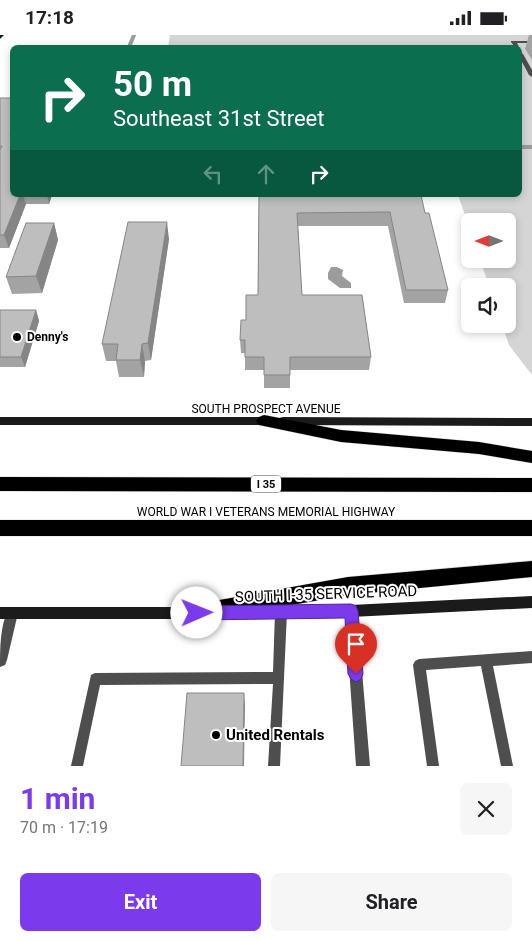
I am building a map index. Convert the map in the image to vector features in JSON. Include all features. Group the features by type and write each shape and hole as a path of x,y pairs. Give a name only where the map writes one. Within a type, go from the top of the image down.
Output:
{"highway":[{"path":"264,421 341,436 479,448 532,457"},
{"name":"I 35","path":"0,484 532,485"},
{"name":"WORLD WAR I VETERANS MEMORIAL HIGHWAY","path":"0,528 532,529"},
{"path":"197,613 348,586 532,569"}],"main road":[{"name":"SOUTH PROSPECT AVENUE","path":"0,421 532,423"},
{"name":"SOUTH I-35 SERVICE ROAD","path":"6,613 351,611 532,602"}],"street":[{"path":"351,611 363,766"},
{"path":"0,661 6,613"}],"lane":[{"path":"515,45 513,42 532,42"},
{"path":"522,58 532,75"},
{"path":"274,766 281,612"},
{"path":"433,766 419,665 532,657"},
{"path":"486,660 507,766"},
{"path":"77,766 95,679 279,678"}],"shaded area":[{"path":"170,35 532,35 532,375 509,345 505,333 516,333 516,278 486,278 483,268 516,268 516,213 464,213 459,197 522,197 522,45 168,45"},
{"path":"331,267 343,270 342,276 351,283 351,288 340,288 328,279"}],"building":[{"path":"0,98 10,98 10,197 19,197 4,235 0,235 0,150 2,146 0,146"},
{"path":"259,197 421,197 425,213 429,213 448,290 406,290 390,212 297,213 302,295 362,295 371,357 290,357 290,375 264,375 264,357 245,357 245,340 240,340 241,320 246,320 246,295 258,295"},
{"path":"128,222 167,222 148,343 142,344 140,360 116,360 118,344 102,344"},
{"path":"26,223 54,223 36,276 6,277"},
{"name":"Denny's","path":"0,310 36,310 21,357 0,357"},
{"name":"United Rentals","path":"187,693 244,693 243,766 181,766"}],"waterway":[{"path":"130,45 134,35"},
{"path":"522,147 532,147"}],"place":[{"name":"Denny's","path":"17,337"},
{"name":"United Rentals","path":"216,735"}],"route":[{"path":"197,613 351,611 356,674"}]}
